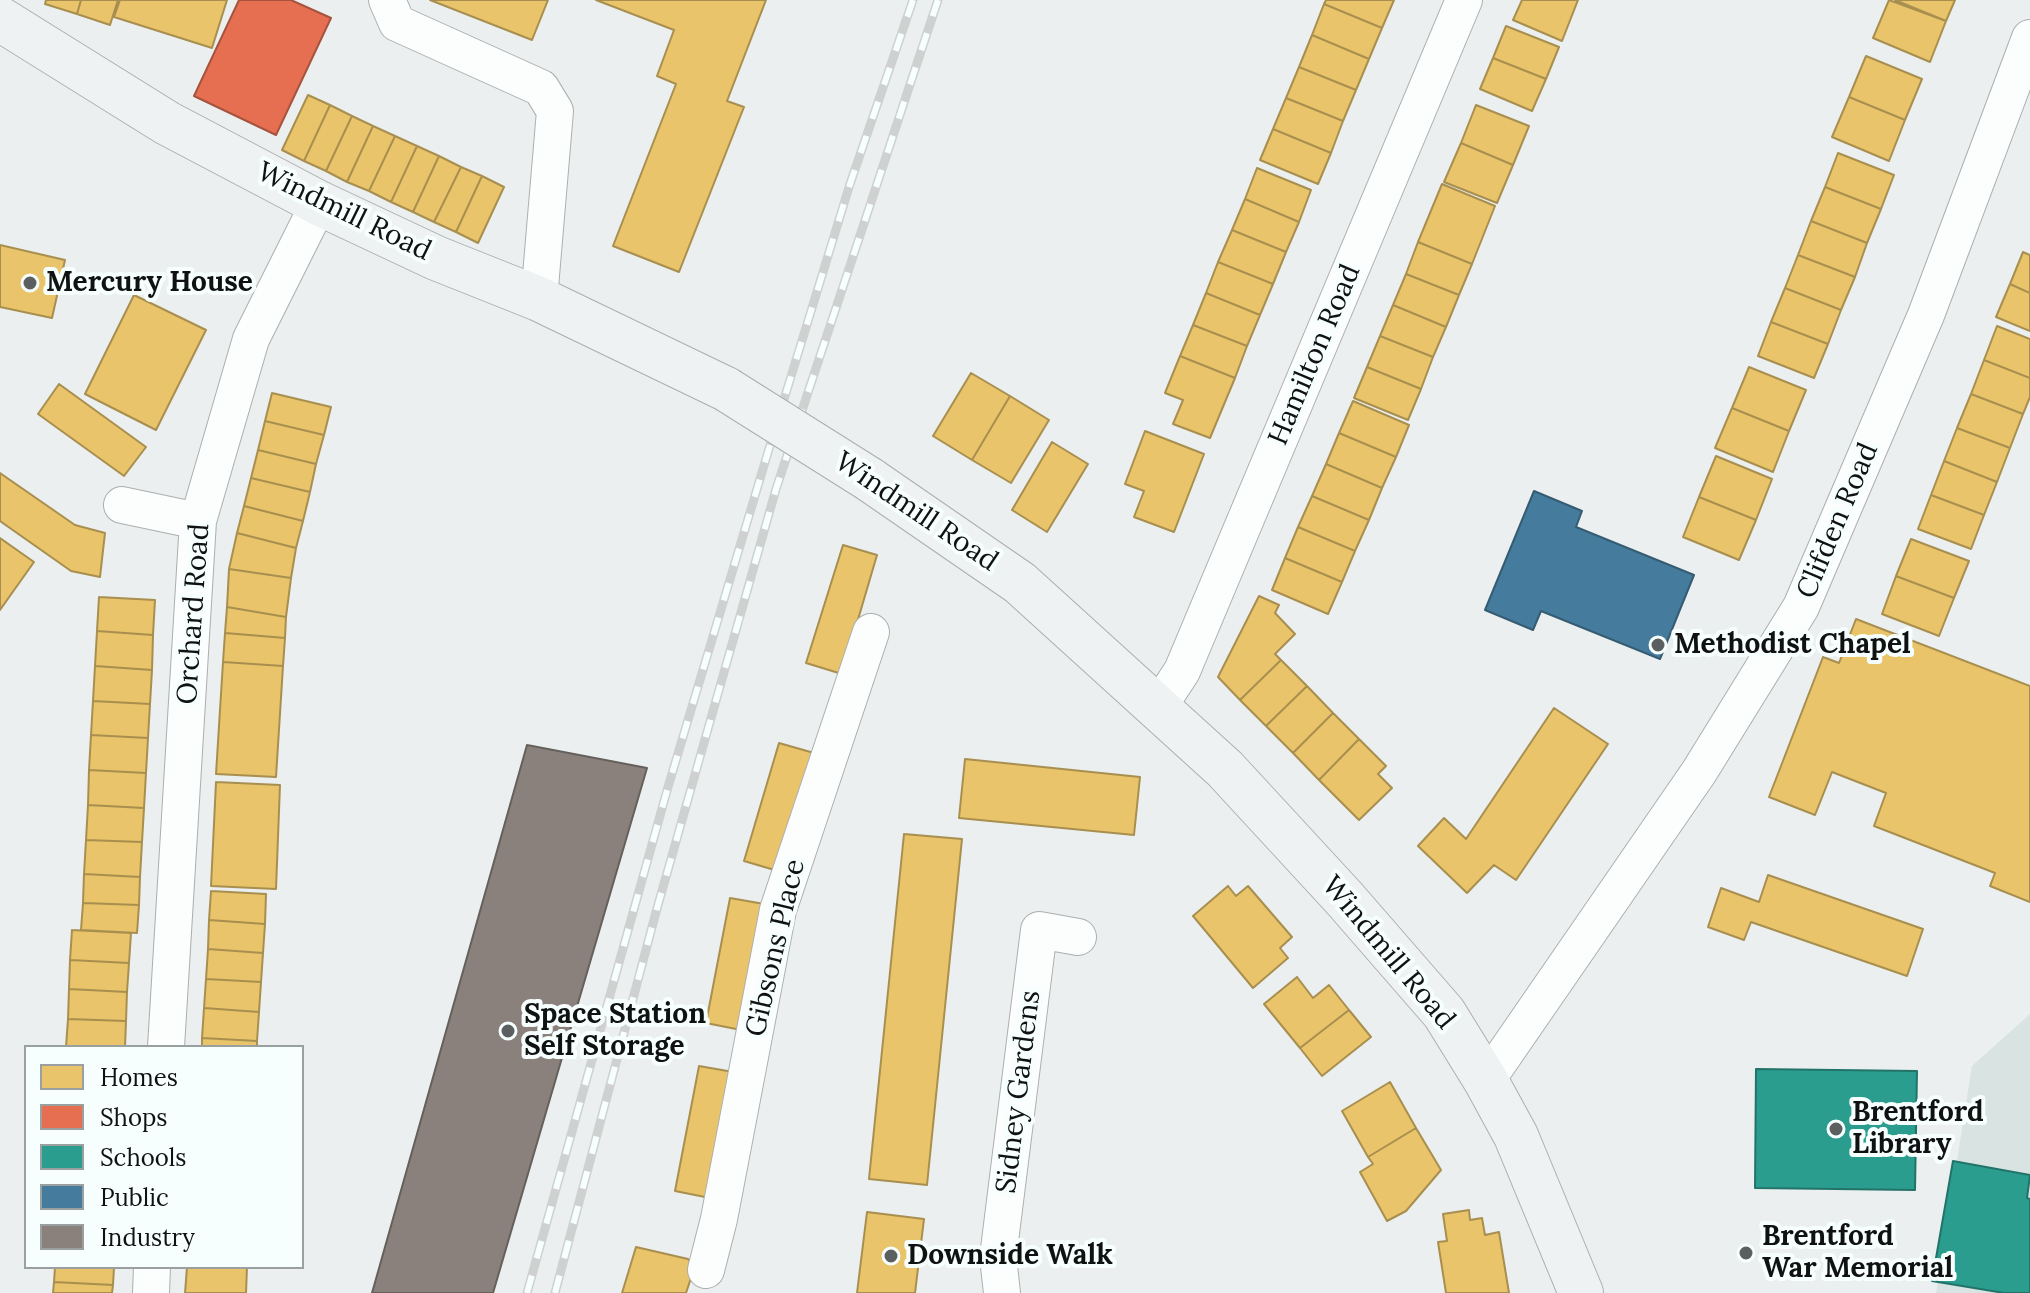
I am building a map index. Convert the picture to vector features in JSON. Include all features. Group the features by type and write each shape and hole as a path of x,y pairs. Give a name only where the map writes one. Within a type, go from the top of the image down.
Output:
{"main road":[{"name":"Windmill Road","path":"0,19 167,123 319,203 436,258 539,299 726,389 869,479 1020,583 1159,706 1253,798 1434,1001 1486,1081 1516,1136 1581,1293"}],"street":[{"path":"387,0 397,23 541,88 555,111 539,299"},
{"name":"Hamilton Road","path":"1159,706 1182,671 1464,0"},
{"name":"Clifden Road","path":"1486,1081 1699,772 1801,607 1926,315 2030,38"},
{"name":"Orchard Road","path":"166,1045 198,521 251,339 319,203"},
{"path":"122,505 198,521"},
{"name":"Gibsons Place","path":"706,1270 719,1219 778,910 871,632"},
{"name":"Sidney Gardens","path":"1002,1293 998,1257 1039,930 1078,937"},
{"path":"151,1293 152,1269"}],"shaded area":[{"path":"2030,1014 2030,1293 1936,1293 1972,1066"}],"building: Homes":[{"path":"46,0 81,0 77,14 45,4"},
{"path":"81,0 118,0 110,25 77,14"},
{"path":"120,0 227,0 212,48 114,17"},
{"path":"430,0 548,0 532,40"},
{"path":"596,0 766,0 727,101 744,107 679,272 613,246 676,84 657,76 674,30"},
{"path":"1326,0 1394,0 1382,28 1324,4"},
{"path":"1522,0 1578,0 1562,41 1513,20"},
{"path":"1889,0 1946,21 1930,62 1873,38"},
{"path":"1895,0 1955,0 1946,21"},
{"path":"1324,4 1382,28 1369,59 1312,35"},
{"path":"1506,26 1559,47 1546,79 1493,58"},
{"path":"1312,35 1369,59 1356,90 1299,67"},
{"path":"1866,56 1922,79 1905,120 1849,97"},
{"path":"1493,58 1546,79 1532,111 1480,89"},
{"path":"1299,67 1356,90 1343,121 1286,98"},
{"path":"308,95 330,105 304,161 282,150"},
{"path":"1849,97 1905,120 1889,161 1832,137"},
{"path":"1286,98 1343,121 1331,153 1273,129"},
{"path":"330,105 352,116 326,171 304,161"},
{"path":"1476,105 1529,126 1513,165 1461,143"},
{"path":"352,116 373,126 347,182 326,171"},
{"path":"373,126 395,136 369,191 347,182"},
{"path":"1273,129 1331,153 1318,184 1260,160"},
{"path":"395,136 417,146 391,202 369,191"},
{"path":"1461,143 1513,165 1497,203 1444,182"},
{"path":"417,146 439,156 413,212 391,202"},
{"path":"1838,153 1894,175 1881,209 1825,187"},
{"path":"439,156 461,167 434,222 413,212"},
{"path":"461,167 482,176 456,232 434,222"},
{"path":"1257,168 1311,190 1299,222 1245,199"},
{"path":"482,176 504,187 478,243 456,232"},
{"path":"1442,184 1495,206 1472,264 1418,242"},
{"path":"1825,187 1881,209 1867,243 1811,221"},
{"path":"1245,199 1299,222 1286,252 1232,230"},
{"path":"1811,221 1867,243 1855,277 1798,255"},
{"path":"1232,230 1286,252 1273,284 1218,262"},
{"path":"1418,242 1472,264 1459,295 1406,274"},
{"name":"Mercury House","path":"0,245 65,260 52,318 0,307"},
{"path":"2023,252 2030,255 2030,293 2010,284"},
{"path":"1798,255 1855,277 1841,310 1785,288"},
{"path":"1218,262 1273,284 1260,315 1206,293"},
{"path":"1406,274 1459,295 1446,327 1393,305"},
{"path":"2010,284 2030,293 2030,331 1996,317"},
{"path":"1785,288 1841,310 1828,344 1771,322"},
{"path":"1206,293 1260,315 1247,346 1193,325"},
{"path":"134,295 206,330 156,430 85,394"},
{"path":"1393,305 1446,327 1433,357 1380,336"},
{"path":"1771,322 1828,344 1814,378 1758,356"},
{"path":"1193,325 1247,346 1235,378 1180,356"},
{"path":"1997,326 2030,339 2030,378 1984,360"},
{"path":"1380,336 1433,357 1421,389 1367,367"},
{"path":"1180,356 1235,378 1210,438 1173,424 1183,400 1165,393"},
{"path":"1984,360 2030,378 2030,397 2023,414 1971,394"},
{"path":"1367,367 1421,389 1408,420 1354,398"},
{"path":"1749,367 1806,390 1789,431 1732,408"},
{"path":"971,373 1010,396 972,460 933,436"},
{"path":"59,384 146,447 124,476 38,414"},
{"path":"272,393 331,407 324,435 265,421"},
{"path":"1971,394 2023,414 2010,448 1957,428"},
{"path":"1010,396 1049,420 1011,483 972,460"},
{"path":"1353,401 1409,425 1396,457 1339,433"},
{"path":"1732,408 1789,431 1773,472 1715,448"},
{"path":"265,421 324,435 316,464 258,450"},
{"path":"1957,428 2010,448 1997,482 1944,461"},
{"path":"1145,431 1204,454 1174,532 1134,517 1144,491 1125,484"},
{"path":"1339,433 1396,457 1382,488 1326,464"},
{"path":"1052,442 1088,464 1047,532 1012,510"},
{"path":"258,450 316,464 310,492 251,478"},
{"path":"1716,456 1772,479 1756,520 1699,497"},
{"path":"1944,461 1997,482 1984,515 1931,495"},
{"path":"1326,464 1382,488 1369,520 1312,496"},
{"path":"0,473 75,525 105,533 100,577 71,571 0,521"},
{"path":"251,478 310,492 303,521 244,506"},
{"path":"1931,495 1984,515 1971,549 1918,529"},
{"path":"1312,496 1369,520 1355,551 1298,527"},
{"path":"1699,497 1756,520 1739,560 1683,537"},
{"path":"244,506 303,521 296,548 237,533"},
{"path":"1298,527 1355,551 1342,582 1285,558"},
{"path":"237,533 296,548 291,578 229,569"},
{"path":"0,538 34,562 0,610"},
{"path":"1911,539 1969,561 1954,598 1896,576"},
{"path":"843,545 877,555 842,674 806,663"},
{"path":"1285,558 1342,582 1328,614 1272,590"},
{"path":"229,569 291,578 286,617 227,607"},
{"path":"1896,576 1954,598 1939,636 1882,614"},
{"path":"1259,596 1279,605 1275,613 1295,634 1275,654 1281,660 1240,700 1218,677"},
{"path":"99,597 155,600 153,635 97,631"},
{"path":"227,607 286,617 285,638 225,633"},
{"path":"1856,619 2030,686 2030,902 1990,886 1995,873 1874,826 1886,793 1832,772 1815,815 1769,797 1823,657 1839,663"},
{"path":"97,631 153,635 152,670 95,666"},
{"path":"225,633 285,638 283,666 223,662"},
{"path":"1281,660 1307,686 1266,726 1240,700"},
{"path":"223,662 283,666 276,777 216,774"},
{"path":"95,666 152,670 150,704 93,701"},
{"path":"1307,686 1333,713 1293,753 1266,726"},
{"path":"93,701 150,704 148,738 91,735"},
{"path":"1554,708 1608,744 1516,880 1494,865 1467,893 1418,846 1444,818 1466,839"},
{"path":"1333,713 1359,739 1319,780 1293,753"},
{"path":"91,735 148,738 146,773 89,770"},
{"path":"1359,739 1386,766 1378,774 1392,788 1359,820 1319,780"},
{"path":"779,743 814,753 778,871 744,861"},
{"path":"965,759 1140,777 1134,835 959,818"},
{"path":"89,770 146,773 144,808 88,805"},
{"path":"216,782 280,785 276,889 211,886"},
{"path":"88,805 144,808 142,842 86,840"},
{"path":"904,834 962,839 927,1185 869,1179"},
{"path":"86,840 142,842 140,877 84,874"},
{"path":"84,874 140,877 139,905 83,903"},
{"path":"1768,875 1923,929 1907,976 1751,922 1744,940 1708,927 1721,888 1759,902"},
{"path":"1228,886 1236,896 1248,886 1292,937 1280,948 1288,958 1253,988 1193,916"},
{"path":"211,891 266,894 265,924 209,920"},
{"path":"730,898 770,905 746,1031 706,1023"},
{"path":"83,903 139,905 137,933 81,930"},
{"path":"209,920 265,924 263,953 208,949"},
{"path":"72,930 131,933 129,963 70,960"},
{"path":"208,949 263,953 261,982 206,979"},
{"path":"70,960 129,963 127,992 69,989"},
{"path":"1297,977 1313,998 1329,985 1349,1010 1300,1048 1264,1004"},
{"path":"206,979 261,982 259,1012 204,1008"},
{"path":"69,989 127,992 126,1021 68,1019"},
{"path":"204,1008 259,1012 257,1041 202,1038"},
{"path":"1349,1010 1371,1037 1322,1076 1300,1048"},
{"path":"68,1019 126,1021 125,1045 66,1045"},
{"path":"202,1038 257,1041 257,1045 202,1045"},
{"path":"699,1066 739,1073 715,1199 675,1191"},
{"path":"1390,1082 1416,1128 1368,1157 1342,1111"},
{"path":"1416,1128 1441,1170 1406,1211 1387,1221 1360,1172 1373,1164 1368,1157"},
{"path":"1469,1210 1470,1220 1482,1218 1485,1235 1499,1232 1509,1293 1446,1293 1438,1242 1447,1241 1443,1214"},
{"name":"Downside Walk","path":"867,1212 924,1219 915,1293 857,1293"},
{"path":"636,1247 688,1259 695,1266 686,1293 622,1293"},
{"path":"55,1269 114,1269 113,1285 54,1282"},
{"path":"187,1269 247,1269 246,1293 185,1293"},
{"path":"54,1282 113,1285 112,1293 53,1293"}],"building: Shops":[{"path":"239,0 291,0 331,18 276,135 194,96"}],"building: Schools":[{"name":"Brentford Library","path":"1756,1069 1917,1071 1915,1190 1755,1188"},
{"path":"1953,1161 2030,1175 2027,1198 2030,1199 2030,1293 2004,1293 1932,1281"}],"building: Public":[{"path":"1534,491 1582,511 1576,527 1694,575 1660,659 1541,611 1533,630 1485,610"}],"building: Industry":[{"name":"Space Station Self Storage","path":"527,745 647,768 493,1293 372,1293"}],"railway":[{"path":"527,1293 668,787 850,184 913,0"},
{"path":"555,1293 656,912 776,489 938,0"}],"place":[{"name":"Mercury House","path":"30,283"},
{"name":"Methodist Chapel","path":"1658,645"},
{"name":"Space Station Self Storage","path":"508,1031"},
{"name":"Brentford Library","path":"1836,1129"},
{"name":"Brentford War Memorial","path":"1746,1253"},
{"name":"Downside Walk","path":"891,1256"}]}
